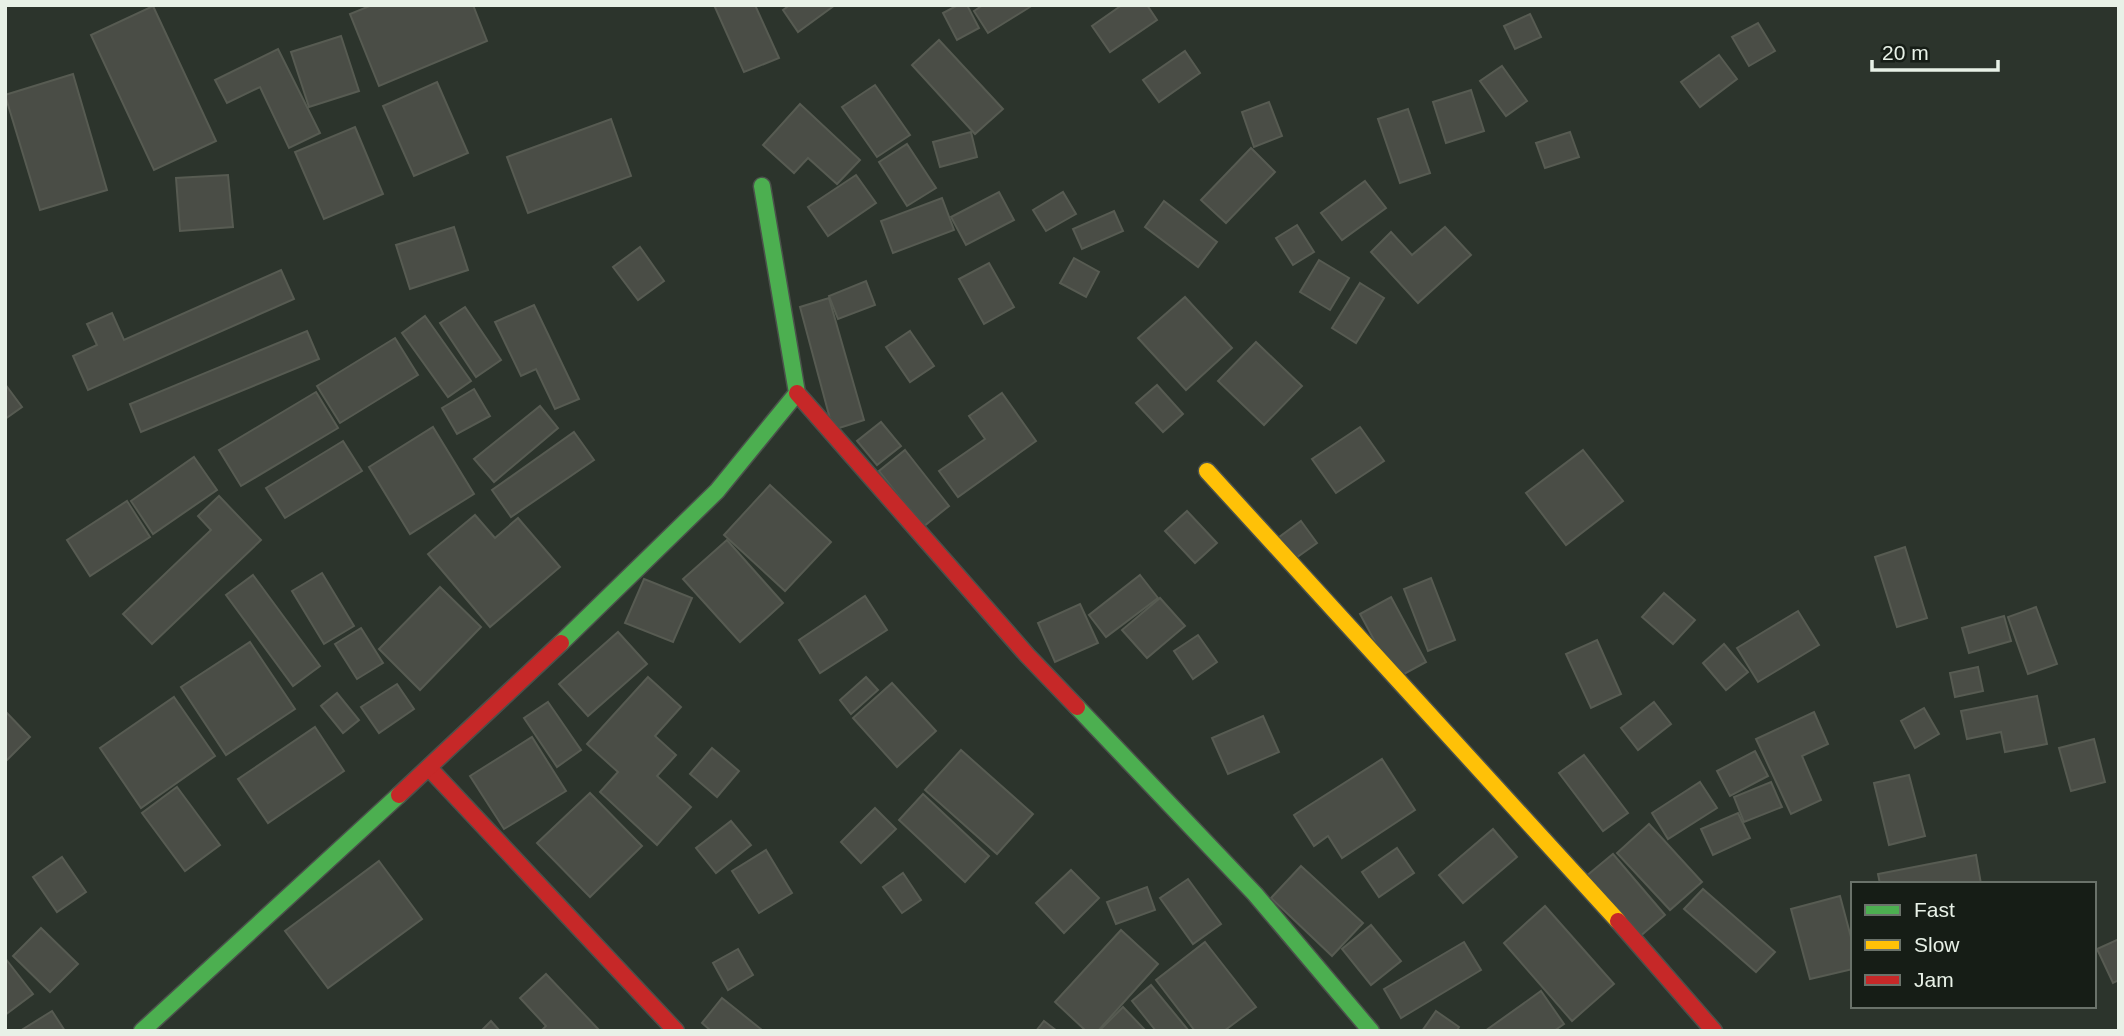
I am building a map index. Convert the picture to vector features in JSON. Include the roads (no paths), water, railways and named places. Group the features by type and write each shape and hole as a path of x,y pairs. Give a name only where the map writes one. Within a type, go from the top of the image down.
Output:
{"street":[{"path":"762,186 797,393 1027,655 1255,894 1371,1031"},
{"path":"142,1031 430,769 678,531 771,430 797,393"},
{"path":"1207,471 1633,937 1714,1031"},
{"path":"430,769 676,1031"}]}
